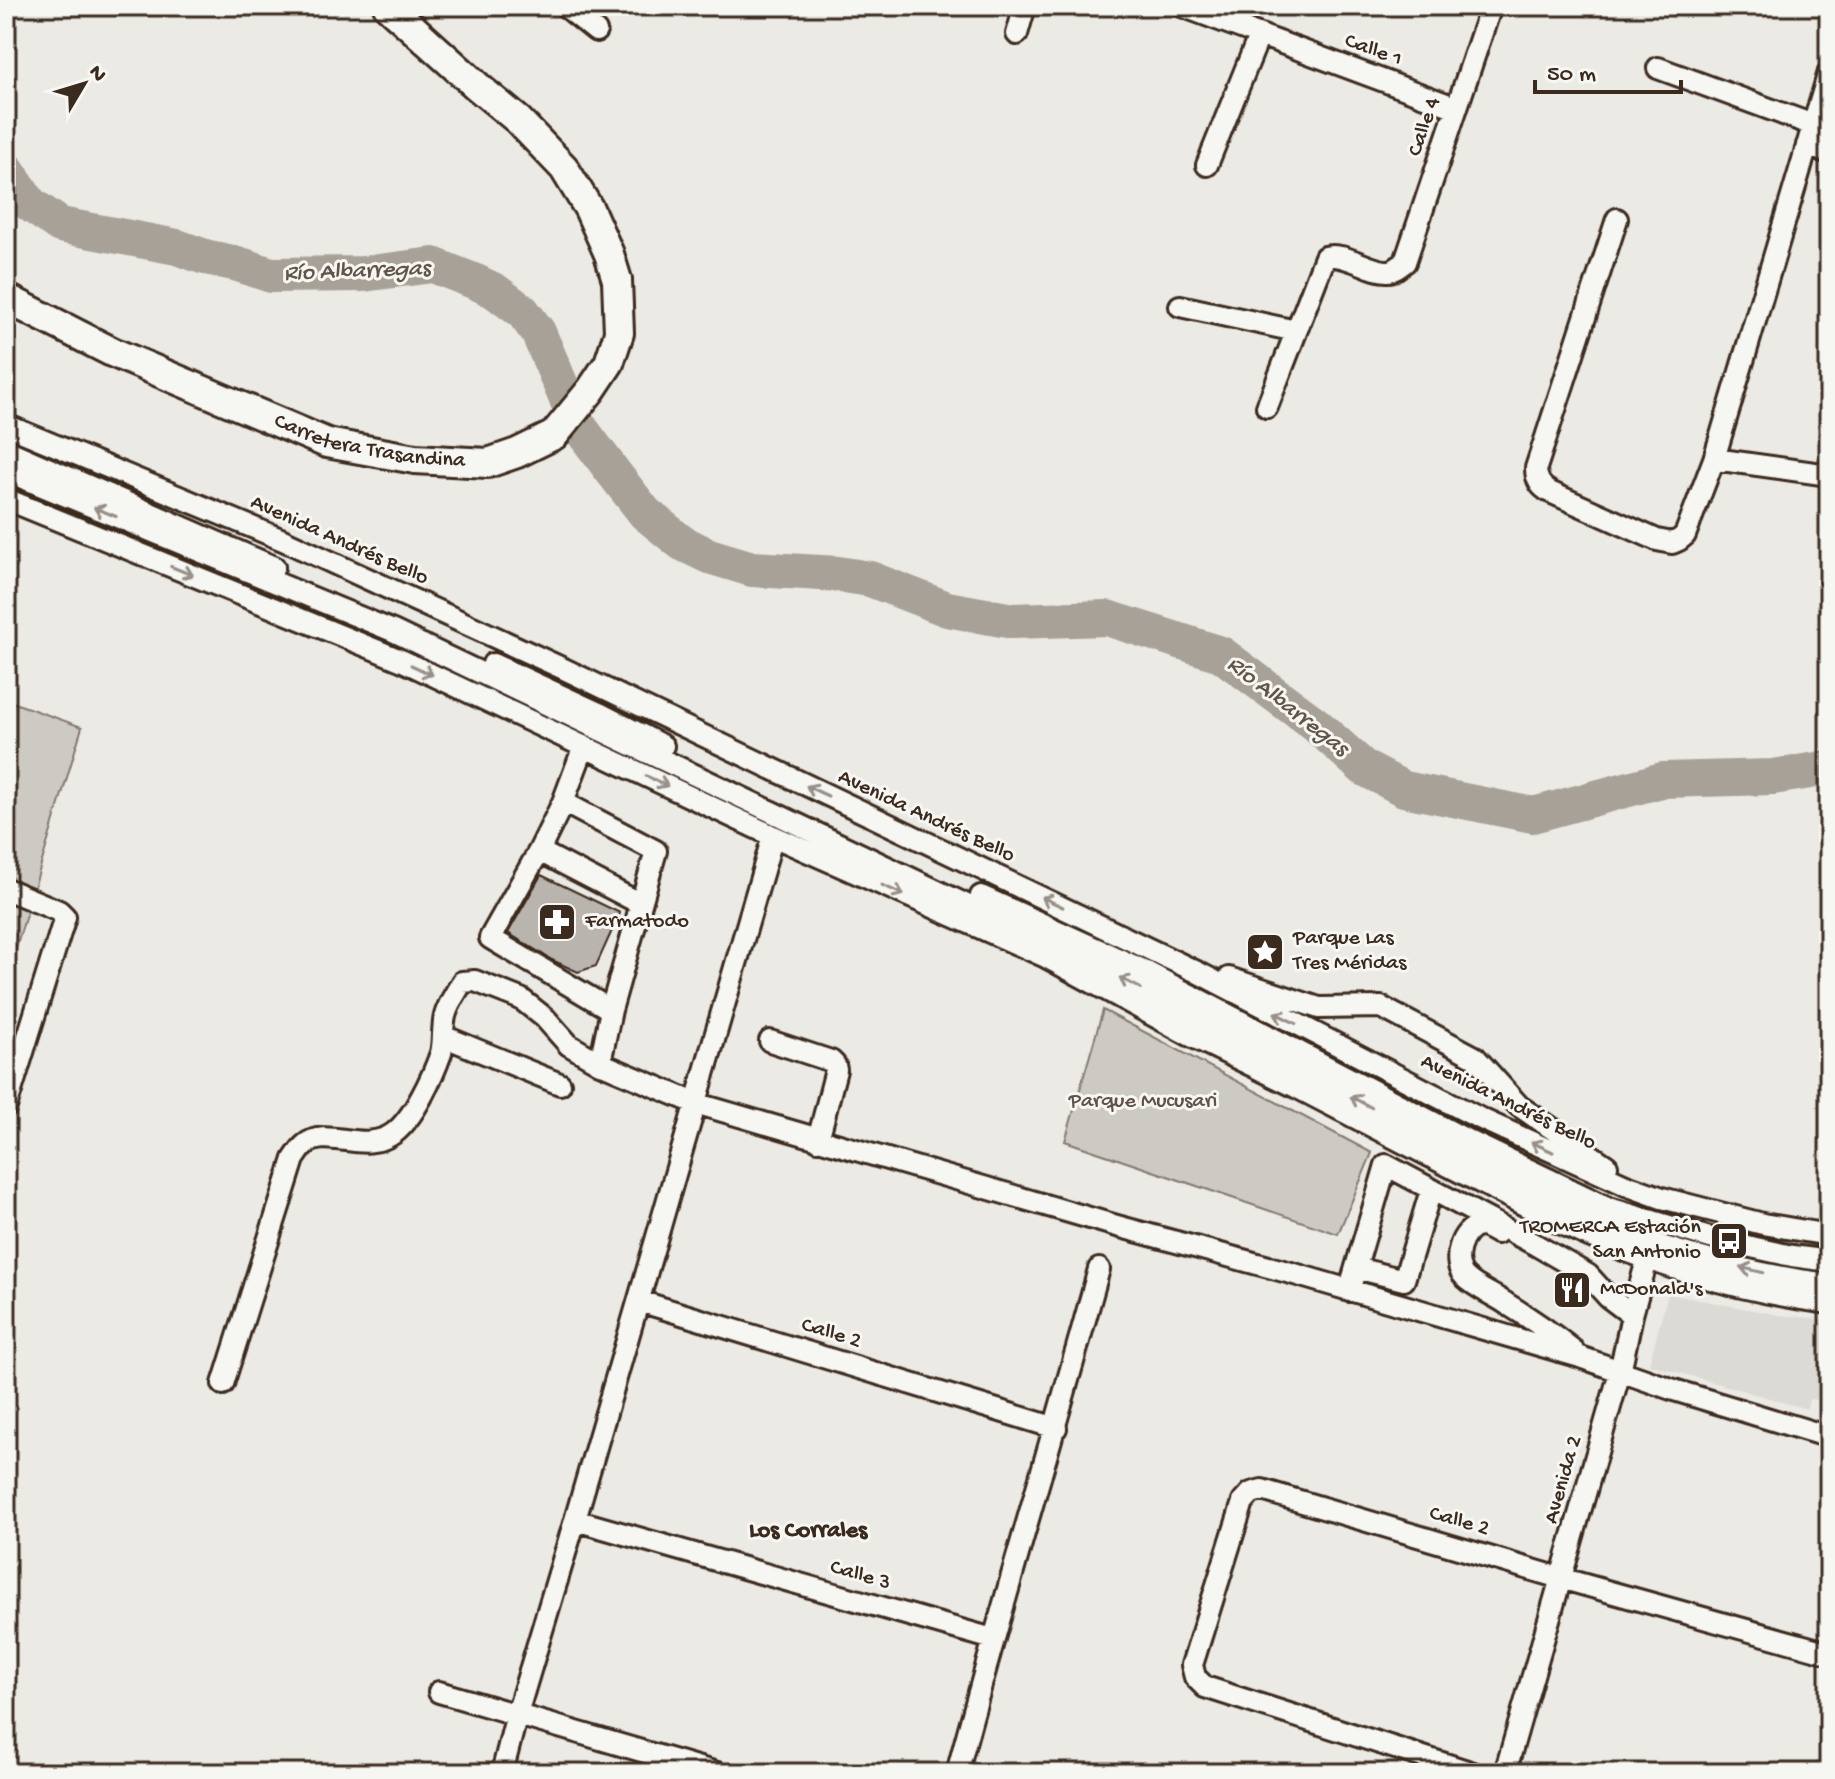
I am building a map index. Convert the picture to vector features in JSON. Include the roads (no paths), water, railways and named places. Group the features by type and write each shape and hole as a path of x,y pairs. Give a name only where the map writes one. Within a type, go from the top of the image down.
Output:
{"highway":[{"name":"Carretera Trasandina","path":"6,298 112,352 327,443 415,459 488,463 554,435 609,363 619,333 617,280 609,254 589,209 564,168 542,143 388,6"}],"street":[{"path":"565,6 596,31"},
{"path":"1017,34 1025,6"},
{"name":"Calle 1","path":"1183,6 1457,108"},
{"name":"Calle 4","path":"1296,331 1325,257 1335,255 1387,272 1405,262 1491,6"},
{"path":"1207,165 1259,36"},
{"path":"1658,68 1813,125"},
{"path":"1617,219 1536,468 1539,482 1550,492 1657,540 1672,543 1679,540 1688,528 1714,459 1829,72"},
{"path":"1807,145 1829,153"},
{"path":"1180,306 1296,331 1267,407"},
{"name":"Avenida Andrés Bello","path":"6,425 283,540 564,669 1197,972 1479,1118 1626,1185 1662,1198 1763,1224 1829,1235"},
{"path":"6,450 599,713 800,812 1141,969 1469,1141 1609,1208 1759,1249 1829,1261"},
{"path":"1714,459 1829,475"},
{"path":"6,471 393,631 1046,942 1275,1057 1649,1252 1721,1283 1829,1303"},
{"path":"6,499 403,661 773,836 1044,956 1189,1035 1561,1224 1649,1252 1829,1284"},
{"path":"584,746 563,802 490,938 611,1010"},
{"path":"563,802 656,851 611,1010 600,1063"},
{"path":"502,1773 773,836"},
{"path":"539,851 641,904"},
{"path":"6,889 59,911 65,917 10,1081 6,1107"},
{"path":"1197,972 1236,980 1319,1008 1381,1007 1475,1057 1519,1106 1608,1167 1626,1185"},
{"path":"223,1384 294,1159 306,1143 320,1138 365,1143 382,1141 397,1131 429,1081 442,1050 445,1016 454,995 462,982 475,981 521,999 545,1018 569,1045 600,1063 695,1103 1580,1357 1829,1437"},
{"path":"443,1036 560,1084"},
{"path":"770,1041 835,1065 818,1140"},
{"path":"1349,1291 1386,1165 1588,1275 1608,1297 1632,1315"},
{"path":"1356,1268 1404,1280 1431,1190"},
{"name":"Avenida 2","path":"1505,1773 1620,1372 1662,1198"},
{"path":"1577,1278 1483,1226 1475,1227 1466,1236 1458,1254 1463,1276 1543,1326 1580,1357"},
{"path":"957,1773 1099,1269"},
{"name":"Calle 2","path":"639,1301 1056,1428"},
{"name":"Calle 2","path":"1473,1773 1205,1687 1195,1677 1192,1665 1243,1502 1251,1493 1262,1490 1829,1653"},
{"name":"Calle 3","path":"575,1520 993,1639"},
{"path":"439,1692 717,1773"}],"waterway":[{"name":"Río Albarregas","path":"6,168 30,204 60,225 177,247 271,275 363,274 433,265 476,282 495,291 523,312 538,332 578,425 645,513 682,543 709,556 752,569 870,579 947,609 1013,621 1107,618 1221,654 1316,725 1364,768 1404,789 1533,815 1662,780 1773,777 1829,768"}],"place":[{"name":"Farmatodo","path":"557,922"},
{"name":"Parque Las Tres Méridas","path":"1265,952"},
{"name":"TROMERCA Estación San Antonio","path":"1729,1241"},
{"name":"McDonald's","path":"1572,1290"}],"district":[{"name":"Los Corrales","path":"808,1531"}],"park label":[{"name":"Parque Mucusari","path":"1143,1102"}]}
